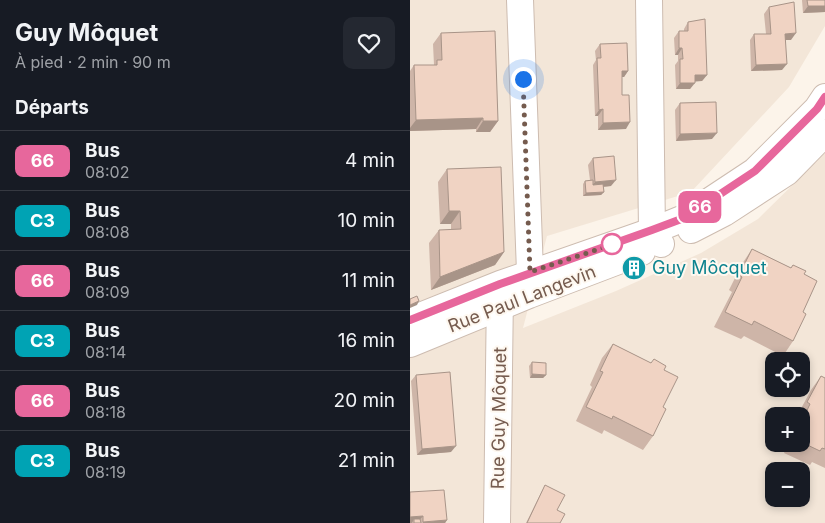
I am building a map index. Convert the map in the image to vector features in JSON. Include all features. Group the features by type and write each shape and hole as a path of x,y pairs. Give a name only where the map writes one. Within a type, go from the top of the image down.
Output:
{"street":[{"path":"520,0 530,284"},
{"path":"648,0 657,238"},
{"name":"Rue Paul Langevin","path":"657,238 755,171 817,109 825,97"},
{"name":"Rue Paul Langevin","path":"410,320 500,295 724,213 787,172 822,137"},
{"name":"Rue Paul Langevin","path":"410,344 500,295"},
{"name":"Rue Guy Môquet","path":"497,523 500,295"}],"shaded area":[{"path":"410,0 825,0 825,26 789,87 691,192 547,236 523,328 616,291 701,253 758,219 825,153 825,523 410,523"}],"building":[{"path":"807,0 825,0 825,6 808,6"},
{"path":"794,2 796,33 785,34 787,64 756,65 754,34 771,34 769,7"},
{"path":"705,19 707,75 695,75 695,83 680,83 680,59 683,59 682,48 679,48 679,31 688,31 688,22"},
{"path":"495,31 498,121 483,121 483,118 416,120 414,65 437,65 437,60 442,60 441,33"},
{"path":"627,43 628,71 622,71 622,95 629,95 630,122 603,123 603,109 599,110 597,58 601,58 600,44"},
{"path":"716,102 717,133 680,134 680,103"},
{"path":"614,156 616,180 595,182 593,158"},
{"path":"501,167 504,252 440,277 439,230 461,229 460,211 449,211 447,169"},
{"path":"593,180 593,185 603,184 604,192 586,193 585,181"},
{"path":"752,249 791,268 793,265 806,271 804,274 817,281 803,312 806,314 793,341 754,321 752,325 725,312 742,277 739,275"},
{"path":"641,260 644,265 632,270 630,264"},
{"path":"417,296 419,301 410,305 410,299"},
{"path":"613,344 651,363 654,359 666,366 664,370 678,377 663,407 666,409 653,436 613,416 612,419 586,407 603,372 600,371"},
{"path":"532,362 546,363 546,375 532,374"},
{"path":"450,372 456,446 422,449 416,375"},
{"path":"821,376 825,378 825,449 822,448 820,451 810,446 810,404 807,402"},
{"path":"545,485 565,495 557,510 565,514 560,523 527,523"},
{"path":"444,490 447,520 423,522 423,516 410,517 410,492"},
{"path":"414,519 420,519 421,523 414,523"}],"bus line":[{"name":"66","path":"410,320 530,272 684,218 755,171 817,109 825,97"}],"place":[{"name":"Guy Môcquet","path":"634,268"}],"route":[{"path":"523,79 530,272 614,244 612,244"}]}
